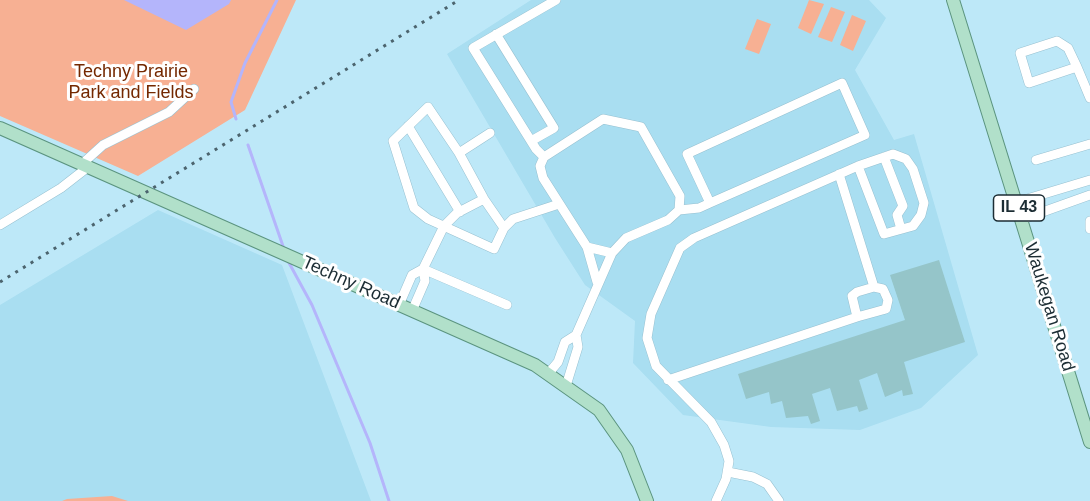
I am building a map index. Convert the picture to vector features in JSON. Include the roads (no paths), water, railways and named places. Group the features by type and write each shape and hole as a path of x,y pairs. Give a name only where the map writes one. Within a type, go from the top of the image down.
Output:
{"main road":[{"name":"Waukegan Road","path":"953,0 1023,219 1090,442"},
{"name":"Techny Road","path":"0,128 535,365 599,410 627,450 647,501"}],"lane":[{"path":"544,157 531,141 473,48 556,0"},
{"path":"496,34 554,128 531,141"},
{"path":"1077,67 1029,83 1020,52 1057,41 1068,48 1077,67 1090,98"},
{"path":"566,386 578,347 576,334 597,282 612,253 626,238 668,220 679,210 710,203 865,135 842,83 687,154 710,203"},
{"path":"0,225 61,188 103,145 170,111 194,89"},
{"path":"504,228 428,107 393,141 407,192 414,208 428,219 494,249 504,228 513,219 534,210 559,204"},
{"path":"597,282 587,247 543,178 540,165 544,157 603,119 641,127 680,196 679,210"},
{"path":"408,126 460,212"},
{"path":"459,153 490,133"},
{"path":"1036,160 1090,144"},
{"path":"716,501 728,472 729,461 724,445 711,422 656,366 647,338 651,315 680,248 702,234 858,166 893,154 906,159 913,169 924,203 921,215 913,226 884,234 858,166"},
{"path":"884,157 903,206 897,215 901,230"},
{"path":"839,174 874,287"},
{"path":"1017,202 1090,180"},
{"path":"1023,219 1090,195"},
{"path":"399,305 412,275 423,269 444,226 460,212 484,199"},
{"path":"1090,221 1090,229"},
{"path":"587,247 612,253"},
{"path":"423,269 507,305"},
{"path":"412,311 425,281 423,269"},
{"path":"668,380 886,309 888,300 884,289 874,287 857,292 852,296 857,317"},
{"path":"548,374 558,362 565,342 576,334"},
{"path":"728,472 753,477 767,484 779,501"},
{"path":"768,501 772,491"}],"water":[{"path":"124,0 231,0 229,4 186,30"}],"waterway":[{"path":"236,119 231,102 245,63 277,0"},
{"path":"248,145 284,249"},
{"path":"288,261 312,305 370,443 389,501"}],"railway":[{"path":"0,282 459,0"}],"park label":[{"name":"Techny Prairie Park and Fields","path":"131,82"}]}
